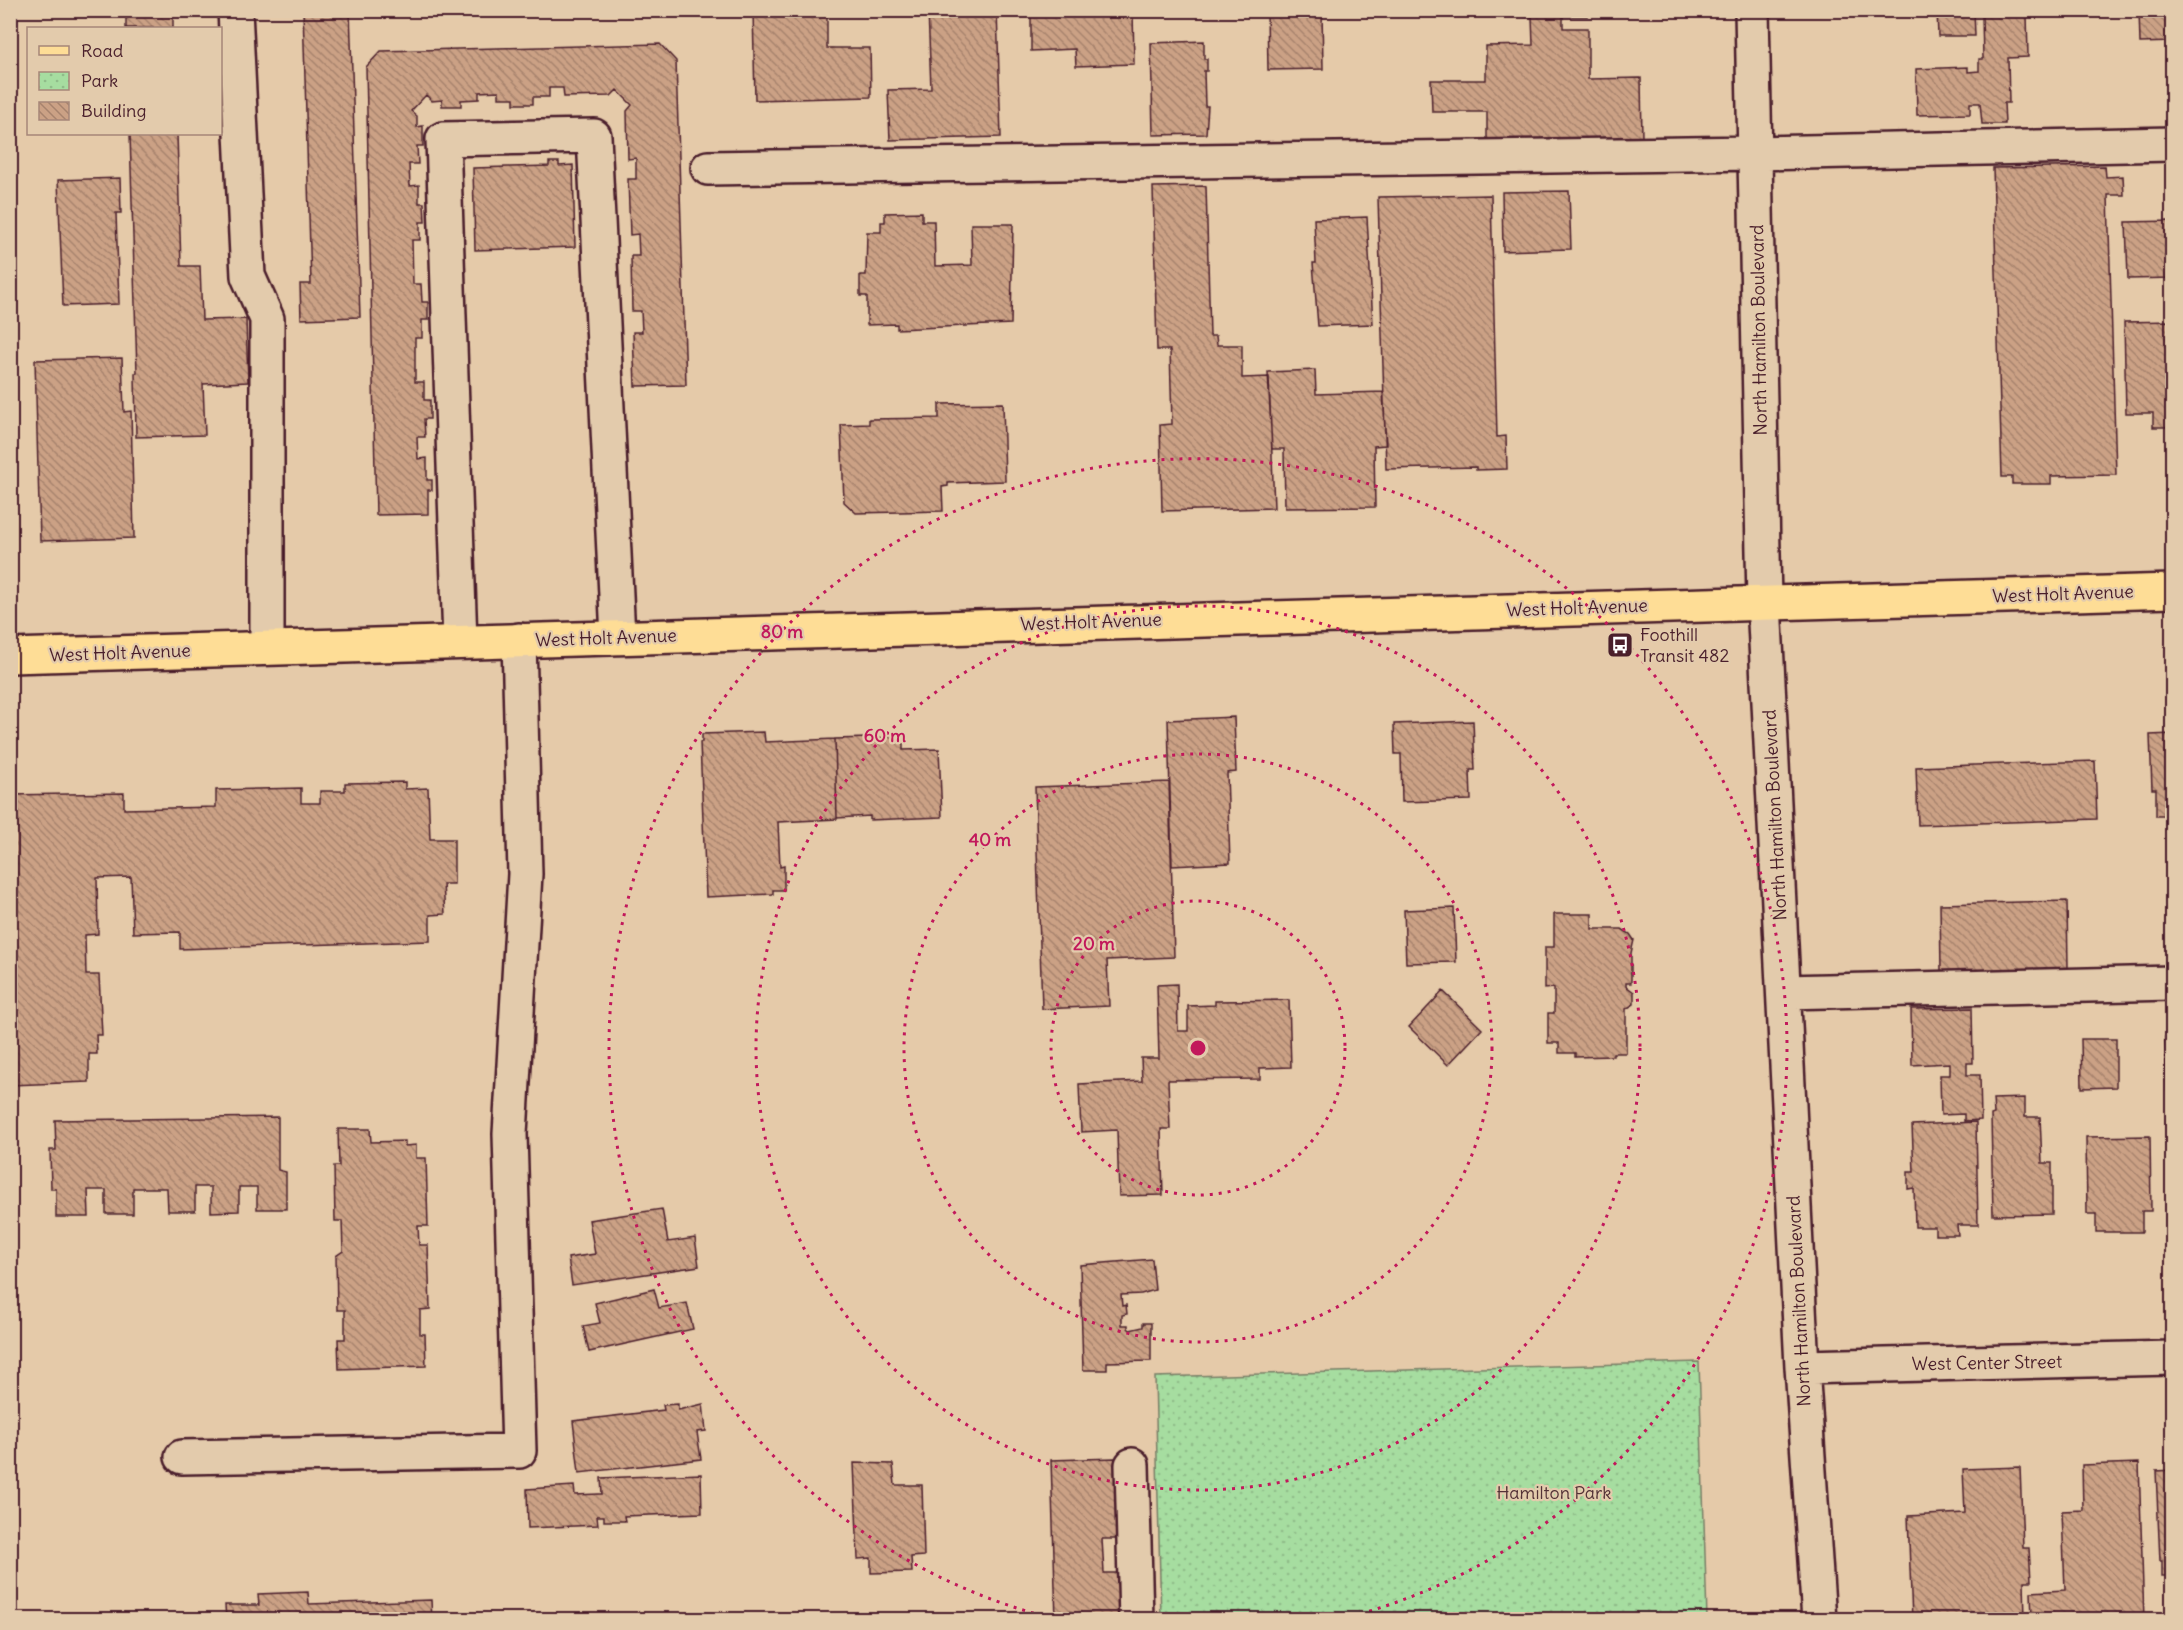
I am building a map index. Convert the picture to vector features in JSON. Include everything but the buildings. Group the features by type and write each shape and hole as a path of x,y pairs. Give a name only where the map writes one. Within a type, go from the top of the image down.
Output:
{"main road":[{"name":"West Holt Avenue","path":"10,656 2172,591"}],"street":[{"path":"235,10 248,276 267,319 267,648"},
{"name":"North Hamilton Boulevard","path":"1752,10 1764,602 1802,1367 1819,1620"},
{"path":"460,642 443,139 594,136 618,637"},
{"path":"708,168 1755,153 2172,144"},
{"path":"182,1457 519,1451 510,1134 525,874 519,640"},
{"path":"1784,992 2172,983"},
{"name":"West Center Street","path":"1802,1367 2172,1359"},
{"path":"1132,1465 1136,1620"}],"green space":[{"name":"Hamilton Park","path":"1699,1362 1707,1619 1161,1619 1155,1377"}],"place":[{"name":"Foothill Transit 482","path":"1620,645"}]}
